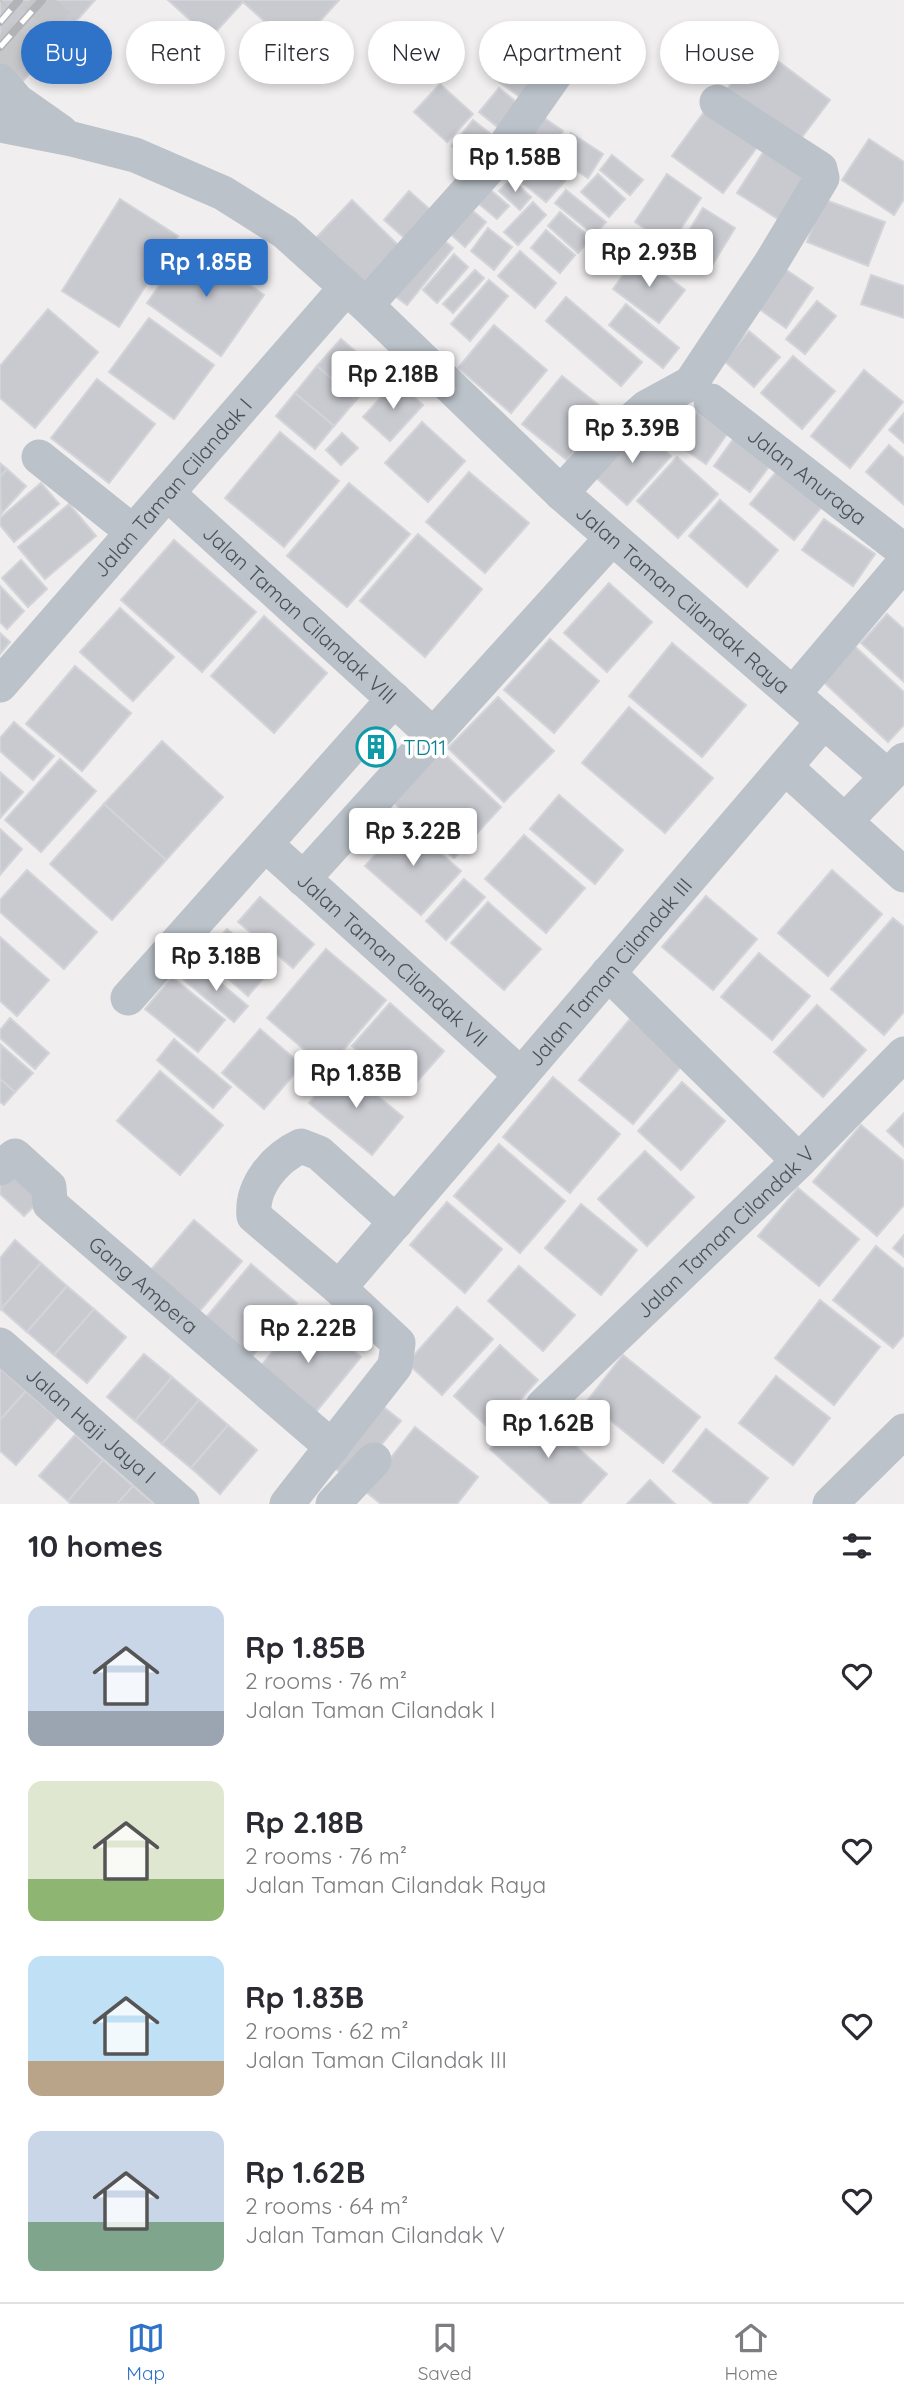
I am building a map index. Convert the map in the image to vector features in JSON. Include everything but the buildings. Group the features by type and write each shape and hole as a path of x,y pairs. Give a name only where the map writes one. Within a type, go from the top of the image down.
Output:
{"street":[{"name":"Jalan Taman Cilandak Raya","path":"0,81 17,101 72,139"},
{"name":"Jalan Taman Cilandak I","path":"0,685 167,493 356,297 493,163 548,84"},
{"path":"561,493 609,440 647,407 691,383 771,263 822,178 822,172 717,102"},
{"name":"Jalan Taman Cilandak Raya","path":"0,125 135,155 223,193 285,232 612,538 824,721 896,768"},
{"name":"Jalan Anuraga","path":"711,401 904,551"},
{"path":"39,457 132,532"},
{"name":"Jalan Taman Cilandak VIII","path":"167,493 433,735"},
{"path":"303,879 612,538"},
{"path":"794,693 904,563"},
{"path":"128,998 394,699"},
{"name":"Jalan Taman Cilandak III","path":"339,1288 824,721"},
{"path":"785,767 904,875"},
{"path":"845,821 896,768"},
{"name":"Jalan Taman Cilandak VII","path":"265,844 521,1075"},
{"path":"608,973 799,1161"},
{"name":"Jalan Taman Cilandak V","path":"543,1406 799,1161 904,1054"},
{"path":"301,1499 332,1447 395,1366 399,1354 398,1343 339,1288 254,1216 252,1200 274,1166 289,1152 301,1146 318,1153 396,1222"},
{"name":"Gang Ampera","path":"0,1168 15,1156 49,1187 50,1204 332,1447"},
{"name":"Jalan Haji Jaya I","path":"0,1345 182,1504"},
{"path":"830,1504 904,1431"},
{"path":"333,1504 374,1460"}],"tunnel":[{"path":"0,64 56,0"}],"railway":[{"path":"0,22 19,0"},
{"path":"0,47 42,0"}],"place":[{"name":"TD11","path":"376,747"}]}
